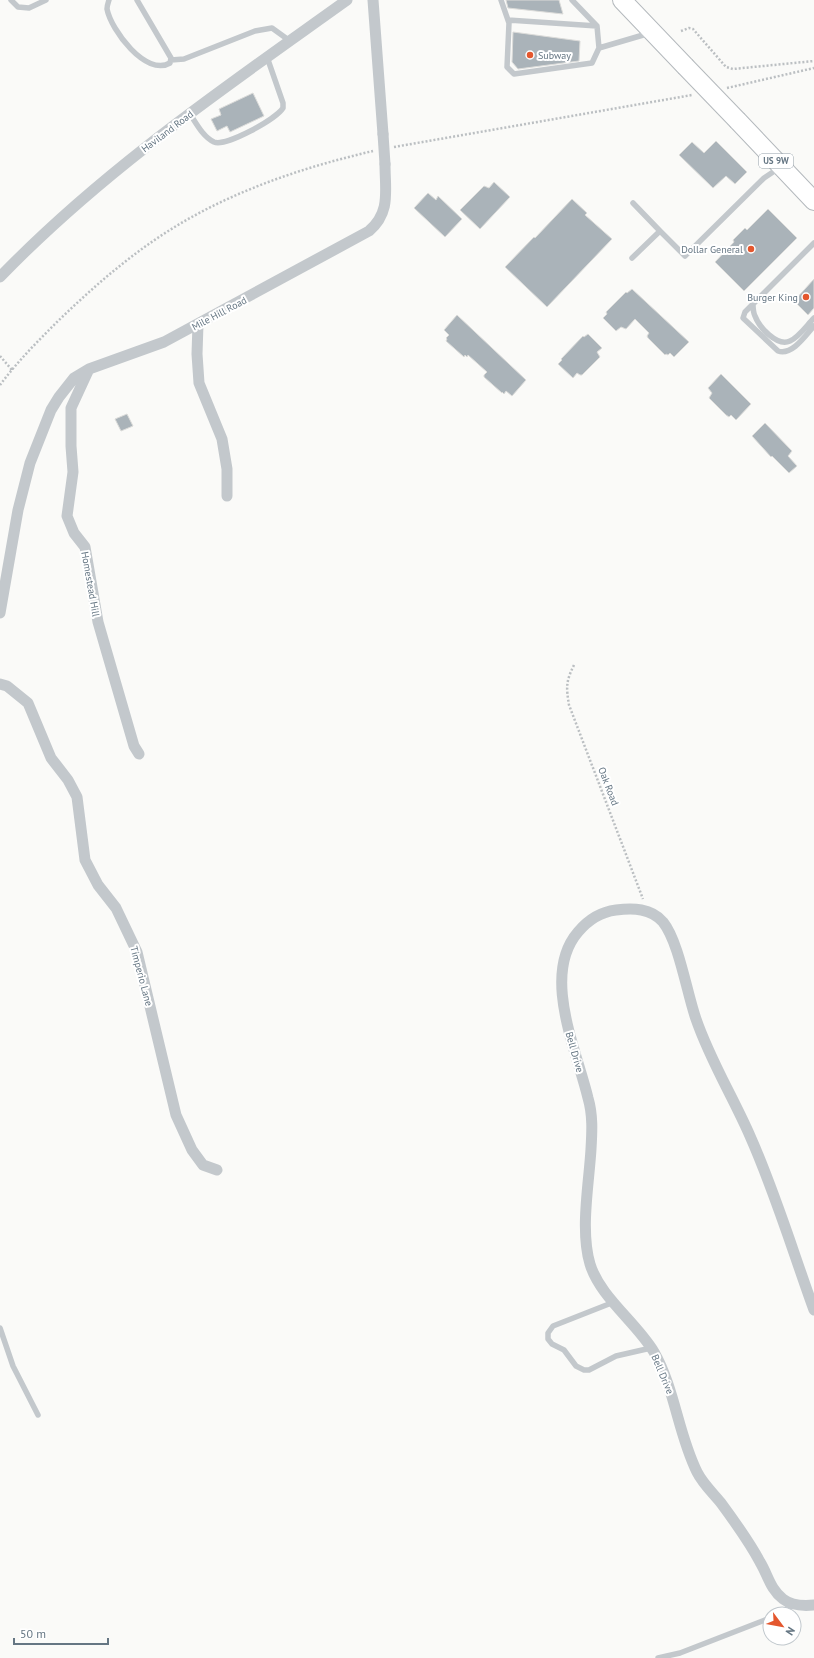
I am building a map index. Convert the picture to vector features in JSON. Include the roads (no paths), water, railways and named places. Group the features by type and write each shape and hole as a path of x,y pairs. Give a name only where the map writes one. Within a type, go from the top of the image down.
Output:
{"highway":[{"name":"US 9W","path":"622,0 814,201"}],"street":[{"name":"Haviland Road","path":"0,277 85,196 190,114 347,0"},
{"name":"Mile Hill Road","path":"0,613 18,510 30,464 51,410 74,378 89,369 164,342 369,232 378,222 385,209 385,164 373,0"},
{"path":"198,324 197,354 199,383 222,439 227,470 227,496"},
{"name":"Homestead Hill","path":"89,369 71,408 73,472 67,516 74,533 85,547 98,622 134,746 138,754"},
{"name":"Timperio Lane","path":"0,684 7,686 28,703 51,758 68,780 77,797 85,860 98,885 116,908 137,952 176,1115 192,1150 203,1165 217,1170"},
{"name":"Bell Drive","path":"795,1604 785,1601 770,1584 761,1564 744,1536 698,1474 684,1438 676,1408 661,1365 651,1348 602,1288 590,1266 587,1246 586,1197 590,1167 592,1125 589,1100 563,1007 562,978 566,954 573,937 586,922 593,917 610,911 632,908 648,911 662,921 672,938 696,1019 706,1044 765,1171 814,1310"},
{"path":"795,1604 802,1606 814,1604"}],"lane":[{"path":"11,0 18,7 29,8 46,0"},
{"path":"109,0 107,8 113,25 132,50 141,59 156,67 166,65 171,60 184,59 255,31 272,28 290,41"},
{"path":"137,0 171,60"},
{"path":"502,0 509,23 507,67 514,74 592,63 599,48 597,26 572,0"},
{"path":"508,20 597,26"},
{"path":"599,48 653,32"},
{"path":"190,114 209,139 215,143 221,143 274,118 284,108 267,58"},
{"path":"633,203 685,256 764,178 781,166"},
{"path":"632,258 660,231"},
{"path":"814,243 745,312 743,318 778,351 781,352 790,350 799,343 814,326"},
{"path":"753,304 756,320 775,339 782,343 788,342 795,338 814,318"},
{"path":"614,1302 553,1326 548,1333 548,1339 552,1344 564,1350 576,1366 584,1370 589,1370 616,1356 651,1348"},
{"path":"0,1328 13,1366 38,1415"},
{"path":"658,1658 680,1653 762,1621"}],"place":[{"name":"Subway","path":"530,55"},
{"name":"Dollar General","path":"751,249"},
{"name":"Burger King","path":"806,297"}]}
